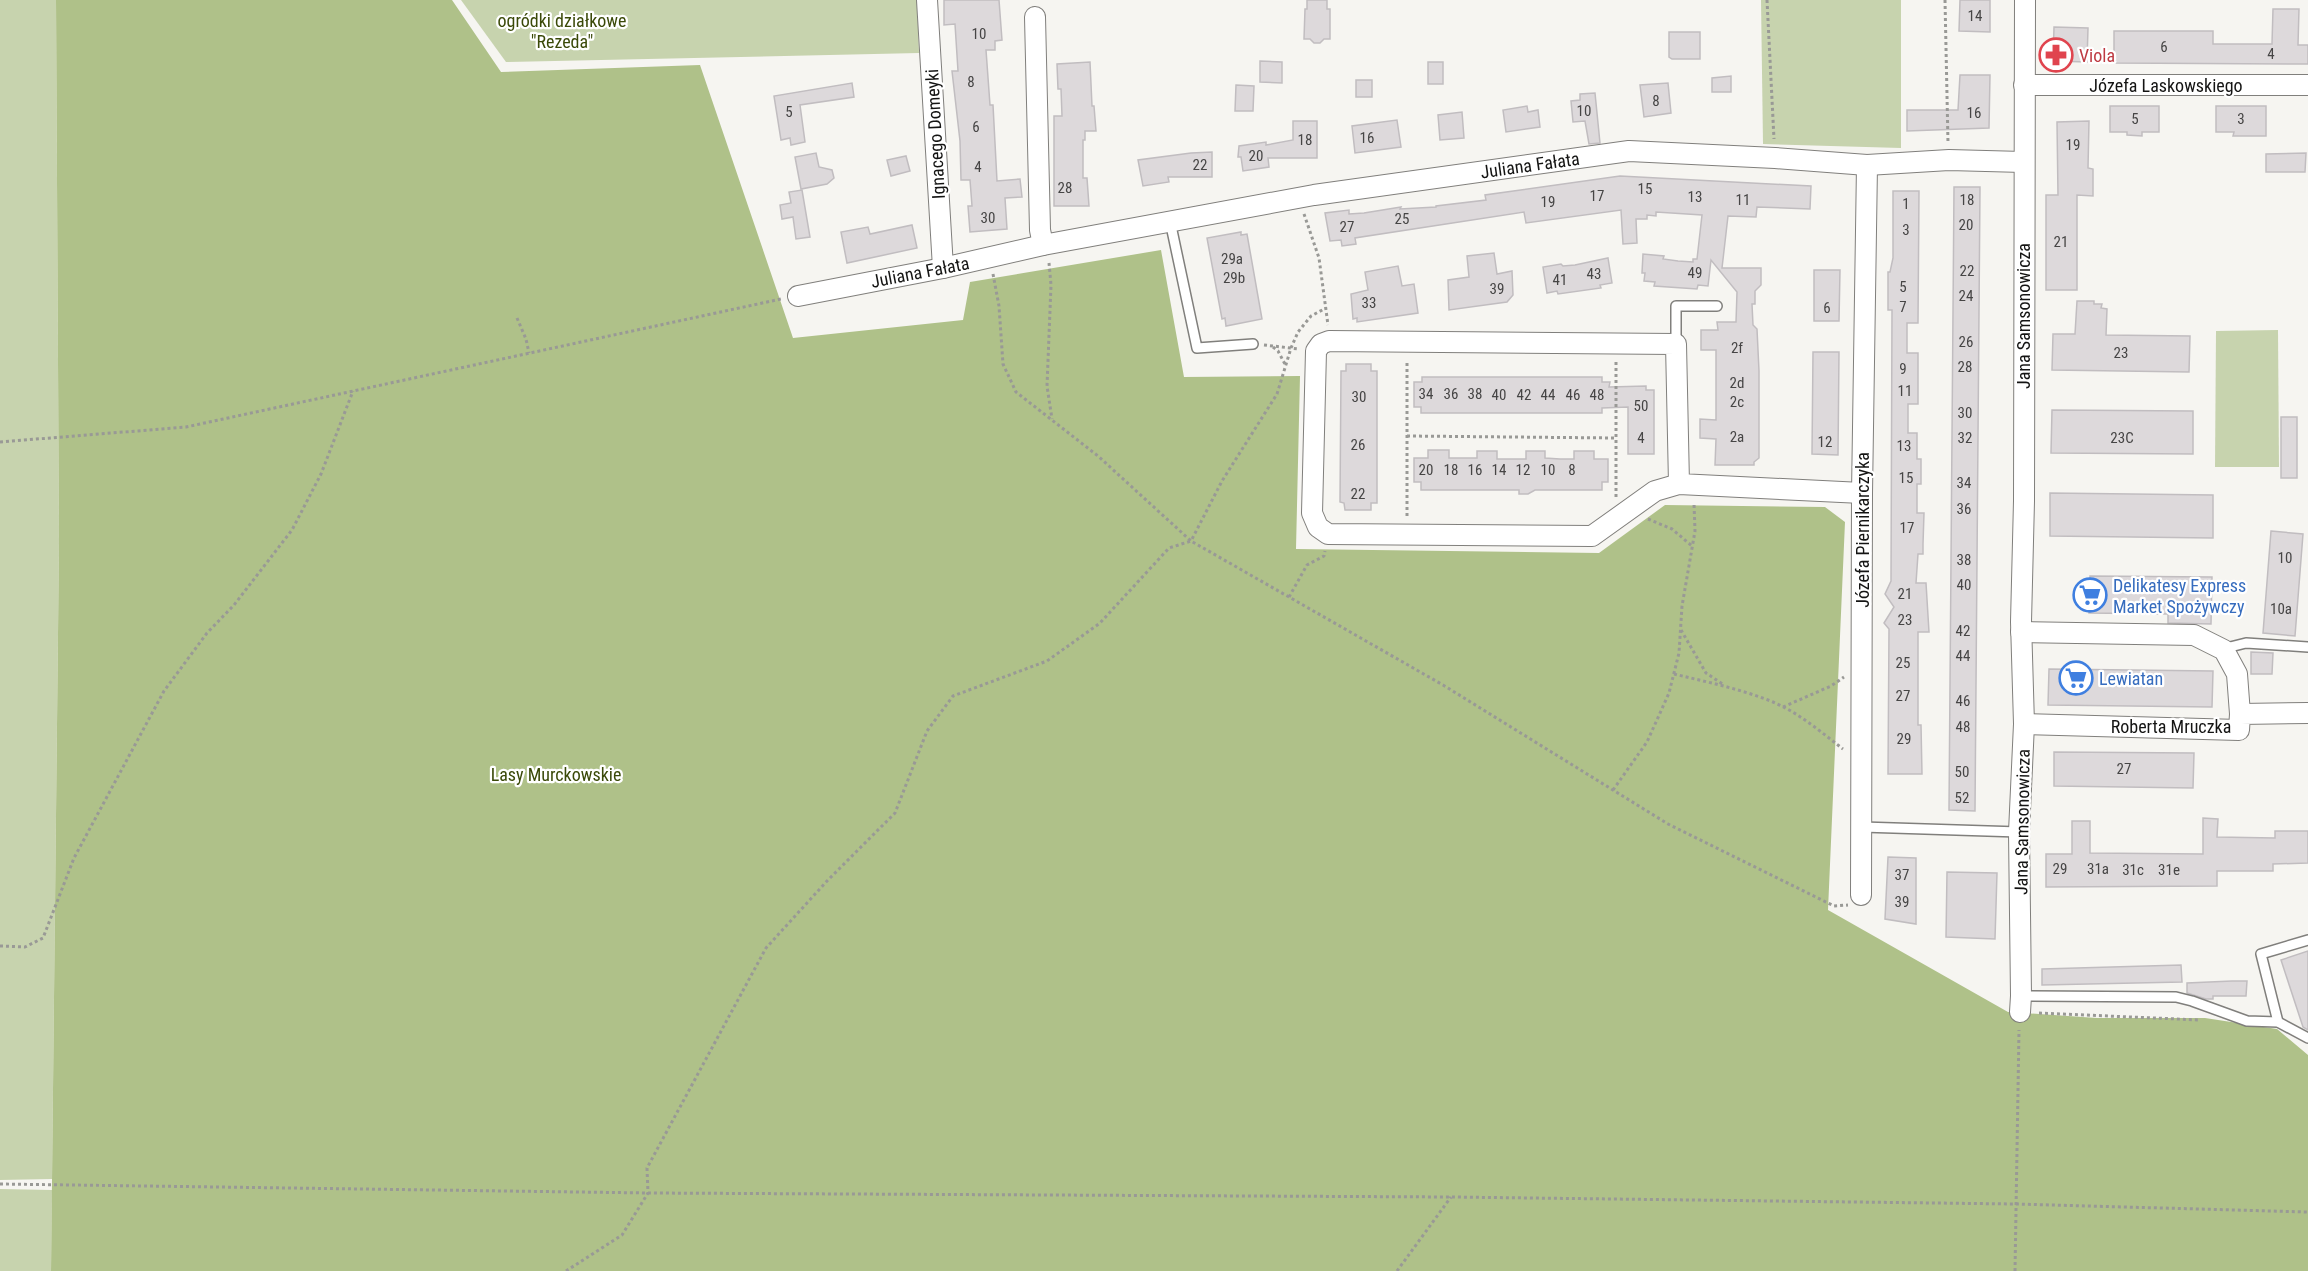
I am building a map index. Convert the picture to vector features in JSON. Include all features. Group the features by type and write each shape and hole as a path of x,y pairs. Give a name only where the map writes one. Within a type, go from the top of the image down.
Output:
{"street":[{"name":"Ignacego Domeyki","path":"927,0 943,268"},
{"name":"Jana Samsonowicza","path":"2020,1004 2019,832 2024,724 2021,632 2024,501 2025,0"},
{"path":"1035,17 1040,230 1045,245"},
{"name":"Józefa Laskowskiego","path":"2024,85 2308,85"},
{"name":"Juliana Fałata","path":"798,296 943,268 1045,245 1296,199 1629,151 1867,165 1949,160 2023,162"},
{"name":"Józefa Piernikarczyka","path":"1861,895 1862,494 1867,165"},
{"path":"1686,484 1676,344 1323,346 1312,513 1318,528 1328,534 1592,536 1655,491 1686,484 1862,494"},
{"path":"2021,632 2194,634 2222,649 2237,674 2241,714"},
{"name":"Roberta Mruczka","path":"2024,724 2239,729 2241,714 2308,713"}],"lane":[{"path":"1170,221 1197,348 1253,344"},
{"path":"1676,344 1676,306 1716,306"},
{"path":"2222,649 2246,643 2308,647"},
{"path":"1862,826 2019,832"},
{"path":"2278,1022 2261,954 2308,940"},
{"path":"2020,1004 2176,997 2247,1021 2278,1022 2308,1038"}],"path":[{"path":"1767,0 1775,158"},
{"path":"1945,0 1949,160"},
{"path":"1253,344 1291,348 1323,346 1326,308 1319,258 1306,218 1296,199"},
{"path":"1045,245 1050,285 1047,386 1052,419"},
{"path":"989,257 999,306 1004,364 1016,392 1098,456 1191,541 1443,685 1668,825 1834,906"},
{"path":"0,442 186,427 798,296"},
{"path":"566,1271 622,1234 648,1193 647,1168 766,948 827,881 895,813 927,731 953,696 1047,661 1100,623 1169,548 1191,541 1222,481 1277,394 1298,332 1311,316 1326,308"},
{"path":"517,318 529,353"},
{"path":"1272,346 1278,351 1286,366"},
{"path":"1407,350 1407,523"},
{"path":"1616,357 1616,438 1621,515 1672,529 1692,546"},
{"path":"0,946 25,947 43,938 74,858 164,691 207,633 234,605 292,531 321,474 352,391"},
{"path":"1407,436 1616,438"},
{"path":"1613,790 1647,742 1669,693 1674,674 1679,653 1695,531 1686,484"},
{"path":"1289,597 1307,565 1324,556 1328,534"},
{"path":"1681,630 1706,673 1725,686"},
{"path":"1782,708 1830,686 1862,663"},
{"path":"1674,674 1725,686 1774,702 1810,724 1862,766"},
{"path":"2015,1271 2020,1004 2200,1020"},
{"path":"0,1184 648,1193 1451,1197 2015,1204 2308,1212"},
{"path":"1398,1271 1451,1197"}],"green space":[{"path":"0,0 56,0 59,542 52,1179 0,1180"},
{"name":"Lasy Murckowskie","path":"56,0 452,0 501,72 700,65 793,338 963,320 970,282 1161,250 1184,377 1300,376 1296,549 1599,553 1665,505 1825,507 1845,522 1828,910 2008,1012 2097,1018 2205,1018 2277,1029 2308,1055 2308,1271 51,1271 59,542"},
{"name":"ogródki działkowe \"Rezeda\"","path":"461,0 917,0 919,53 506,62"},
{"path":"1761,0 1901,0 1901,148 1763,144"},
{"path":"2278,330 2279,467 2215,467 2216,331"},
{"path":"0,1189 52,1190 51,1271 0,1271"}],"building":[{"path":"944,0 999,0 1002,40 995,41 995,50 986,50 990,105 993,105 997,181 1020,179 1022,197 1005,198 1007,229 970,232 968,206 972,206 970,180 961,180 960,141 952,71 958,71 955,24 944,25"},
{"path":"1307,0 1327,0 1327,9 1330,9 1330,39 1314,43 1310,39 1304,39"},
{"path":"1960,0 1990,0 1990,32 1959,31"},
{"path":"2273,9 2299,9 2298,45 2308,45 2308,64 2114,63 2114,31 2213,31 2213,44 2272,44"},
{"path":"2054,27 2088,28 2087,62 2053,61"},
{"path":"1669,32 1700,32 1700,59 1672,59 1669,57"},
{"path":"1260,61 1282,62 1282,83 1260,82"},
{"path":"1090,62 1092,106 1094,106 1096,131 1085,131 1085,140 1083,140 1083,178 1087,178 1089,206 1054,206 1054,116 1062,116 1057,64"},
{"path":"1428,62 1443,62 1443,84 1428,84"},
{"path":"1960,75 1990,75 1989,128 1907,131 1907,110 1958,110"},
{"path":"1731,76 1731,92 1712,92 1712,78"},
{"path":"1356,80 1372,80 1372,97 1356,97"},
{"path":"852,83 854,97 800,105 805,142 791,145 790,138 781,140 774,96"},
{"path":"1668,83 1671,113 1644,117 1640,85"},
{"path":"1236,85 1254,86 1253,111 1235,111"},
{"path":"1595,93 1600,143 1589,144 1585,121 1573,122 1571,101 1580,100 1580,94"},
{"path":"1527,106 1528,112 1538,110 1540,127 1506,132 1503,110"},
{"path":"2110,106 2159,106 2159,132 2142,132 2142,136 2127,135 2127,132 2110,132"},
{"path":"2216,106 2266,106 2266,136 2233,136 2234,132 2216,132"},
{"path":"1462,112 1464,138 1440,140 1438,115"},
{"path":"1397,120 1401,147 1355,153 1352,126"},
{"path":"1293,121 1317,121 1317,158 1268,158 1269,167 1243,171 1241,157 1238,157 1239,146 1266,142 1266,145 1293,140"},
{"path":"2089,121 2088,168 2093,169 2093,196 2077,195 2077,290 2046,290 2046,195 2058,195 2057,122"},
{"path":"1212,152 1212,177 1168,177 1169,182 1143,186 1138,160"},
{"path":"816,153 819,167 832,170 834,178 827,184 801,189 795,157"},
{"path":"2306,153 2305,172 2266,172 2266,154"},
{"path":"906,156 910,171 891,176 887,160"},
{"path":"1620,176 1811,186 1810,209 1757,207 1756,217 1728,216 1722,268 1761,268 1761,285 1755,291 1755,304 1752,304 1753,325 1757,329 1759,371 1759,458 1754,465 1715,465 1716,439 1700,438 1700,419 1716,420 1716,350 1701,350 1701,330 1718,330 1717,322 1736,322 1737,292 1711,260 1708,286 1698,285 1697,289 1654,286 1655,282 1644,281 1645,273 1642,273 1643,254 1664,256 1663,259 1678,261 1693,262 1693,259 1697,259 1702,215 1656,212 1656,216 1647,215 1647,219 1636,219 1637,243 1623,244 1621,210 1526,223 1524,212 1355,238 1356,244 1342,246 1341,240 1330,241 1325,213 1349,210 1349,214 1401,207 1400,209 1436,207 1486,200 1485,195"},
{"path":"1954,187 1980,187 1975,811 1949,810"},
{"path":"802,190 810,237 796,239 793,217 782,219 780,205 791,203 789,192"},
{"path":"1893,191 1919,191 1918,323 1907,323 1907,353 1918,353 1918,404 1908,404 1908,433 1917,433 1917,459 1921,459 1921,484 1917,484 1917,513 1924,513 1923,554 1918,554 1916,583 1926,583 1929,632 1918,632 1918,725 1921,725 1922,774 1888,774 1889,629 1884,623 1894,607 1885,594 1891,581 1892,310 1888,310 1888,272 1890,272 1893,258"},
{"path":"912,225 917,248 847,263 841,232 868,227 870,234"},
{"path":"1241,232 1241,235 1247,234 1262,319 1226,326 1225,318 1222,319 1207,238"},
{"path":"1494,253 1497,274 1512,271 1513,295 1507,302 1449,310 1448,280 1469,277 1467,256"},
{"path":"1608,258 1612,283 1600,285 1601,288 1558,294 1557,291 1547,293 1543,267 1561,264 1563,266 1575,265"},
{"path":"1398,266 1402,286 1414,284 1418,313 1357,322 1357,318 1353,319 1351,294 1368,290 1365,272"},
{"path":"1814,270 1840,270 1839,321 1814,321"},
{"path":"2077,301 2094,301 2094,304 2102,304 2101,308 2107,309 2106,335 2190,336 2189,372 2052,370 2053,334 2075,334"},
{"path":"1813,352 1839,352 1838,455 1812,454"},
{"path":"1346,364 1371,364 1371,371 1377,371 1377,503 1371,503 1371,510 1345,510 1344,503 1340,502 1341,371 1346,371"},
{"path":"1422,377 1602,377 1602,382 1610,382 1609,387 1646,386 1646,390 1654,390 1654,454 1628,454 1628,407 1602,408 1602,413 1421,413 1421,407 1414,407 1414,382 1422,382"},
{"path":"2052,410 2193,411 2193,454 2051,453"},
{"path":"2281,417 2297,417 2297,478 2281,478"},
{"path":"1428,450 1449,450 1449,458 1477,458 1477,451 1497,451 1497,459 1526,459 1526,451 1545,451 1545,458 1574,459 1574,451 1594,451 1594,459 1608,459 1608,482 1602,482 1602,490 1535,490 1528,494 1519,494 1519,490 1421,490 1421,482 1414,482 1414,458 1428,458"},
{"path":"2050,493 2213,495 2213,538 2050,536"},
{"path":"2271,531 2303,534 2295,636 2263,633"},
{"path":"2090,576 2212,577 2211,624 2168,623 2168,614 2089,613"},
{"path":"2251,652 2273,653 2272,674 2251,674"},
{"path":"2049,669 2213,671 2212,707 2048,705"},
{"path":"2054,752 2194,753 2193,788 2054,786"},
{"path":"2203,818 2218,819 2217,837 2275,838 2275,831 2308,831 2308,863 2273,864 2273,871 2217,871 2217,886 2046,887 2046,854 2072,854 2072,821 2090,821 2090,853 2203,854"},
{"path":"1888,857 1916,858 1916,924 1885,919"},
{"path":"1947,872 1997,873 1995,939 1946,937"},
{"path":"2308,951 2308,1030 2303,1027 2281,960"},
{"path":"2181,965 2182,982 2042,985 2042,969"},
{"path":"2247,981 2246,996 2213,996 2213,999 2206,999 2187,993 2187,983"}],"place":[{"name":"Viola","path":"2056,55"},
{"name":"Delikatesy Express Market Spożywczy","path":"2090,595"},
{"name":"Lewiatan","path":"2076,678"}]}
